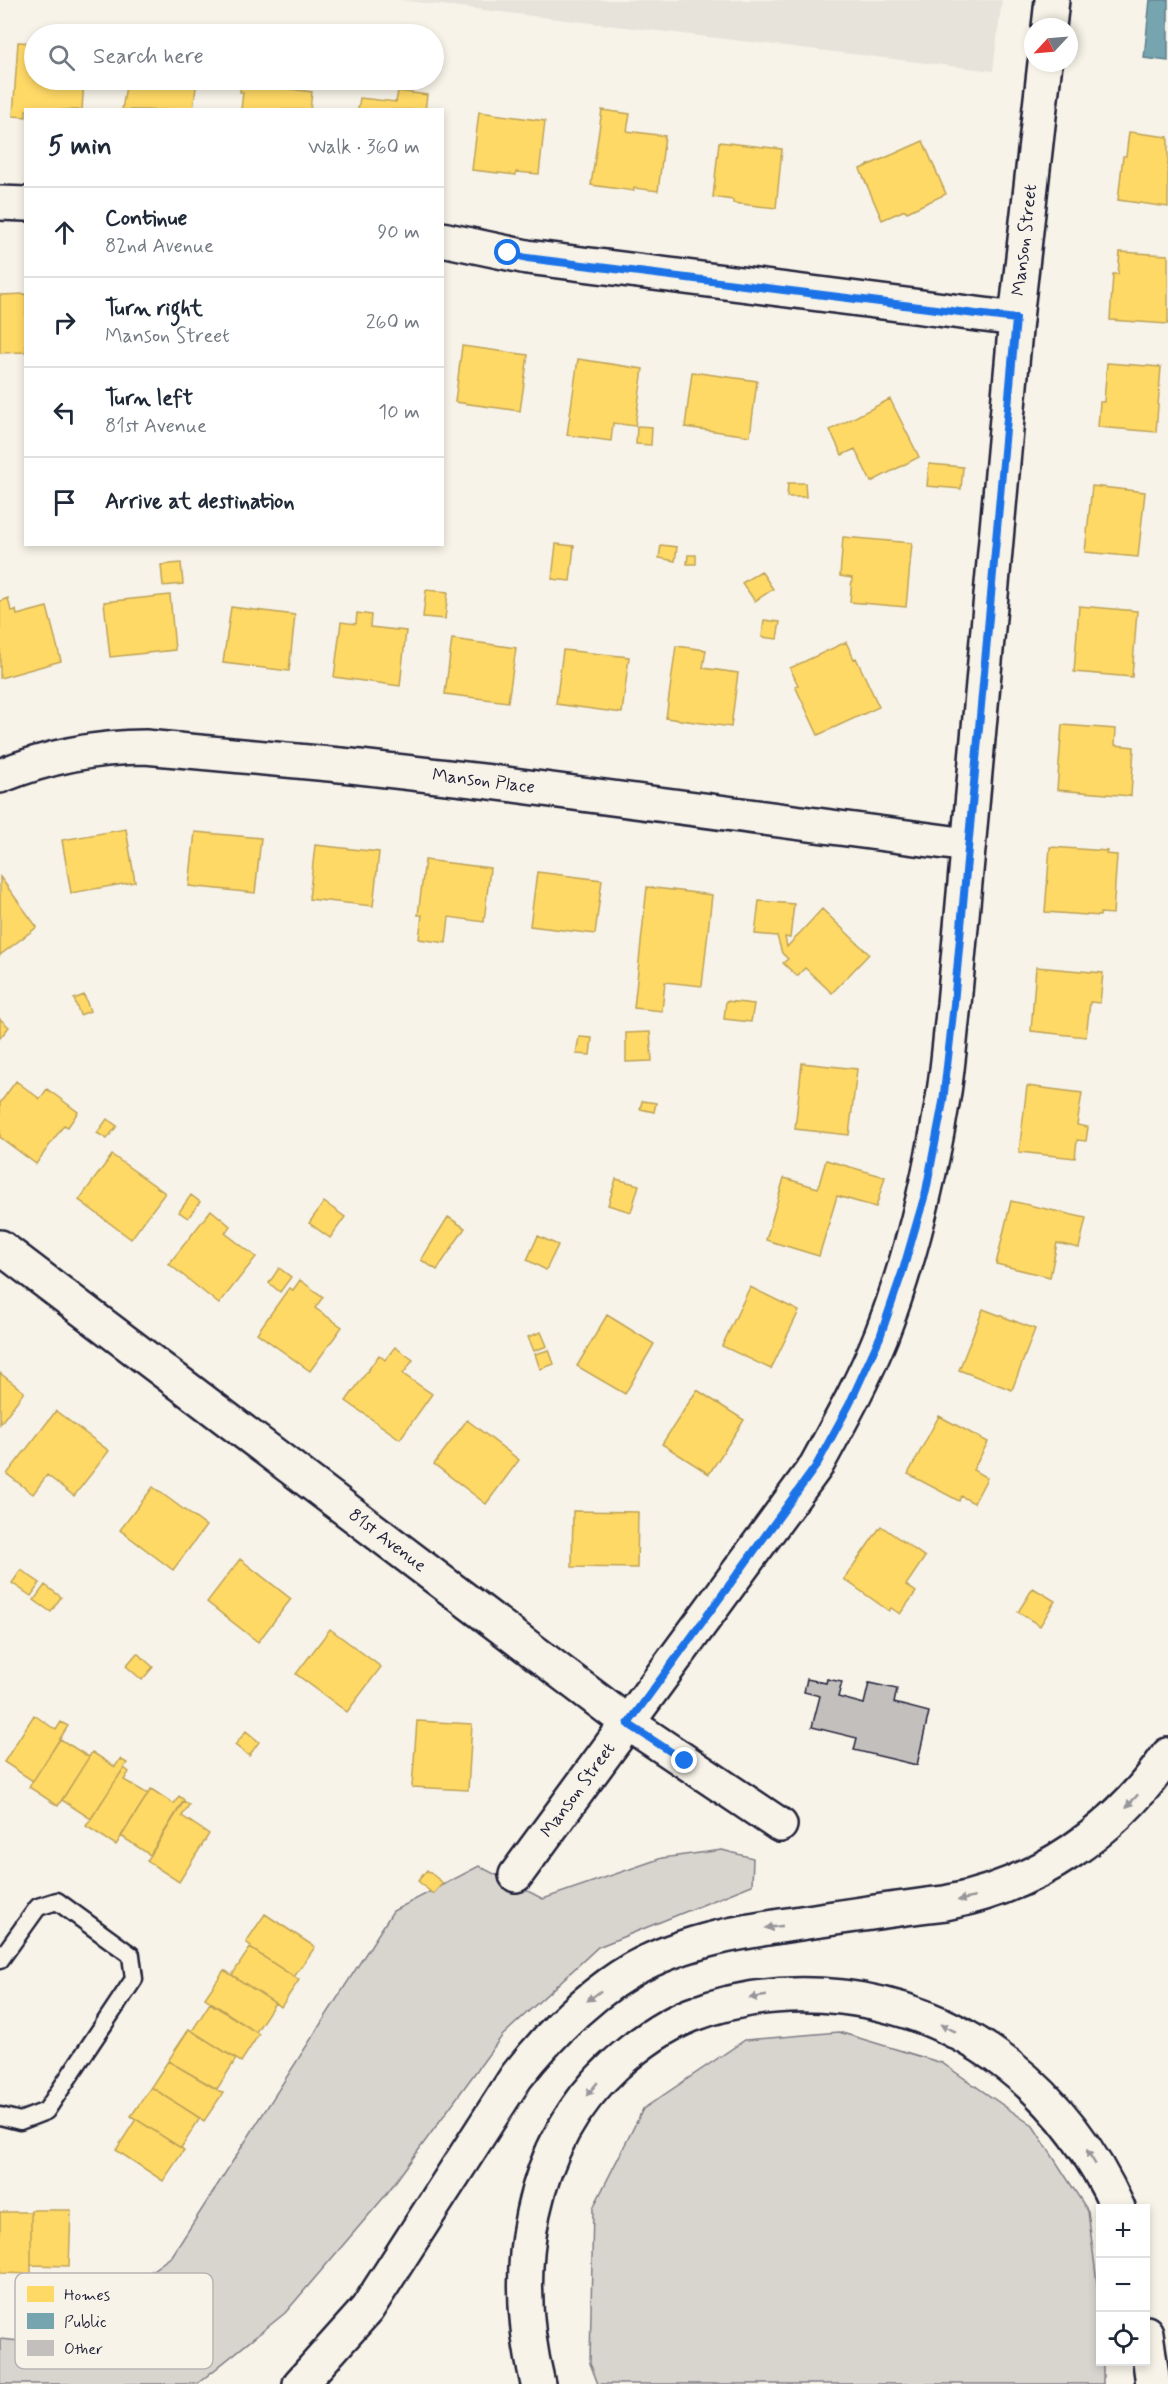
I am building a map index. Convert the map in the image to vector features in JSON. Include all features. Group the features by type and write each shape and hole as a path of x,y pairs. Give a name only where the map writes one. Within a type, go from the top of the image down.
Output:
{"street":[{"path":"1050,18 1053,0"},
{"name":"Manson Street","path":"516,1875 816,1466 849,1405 880,1337 903,1270 926,1191 943,1102 1016,319 1044,72"},
{"path":"0,203 24,204"},
{"path":"444,239 527,258 1016,319"},
{"name":"Manson Place","path":"0,776 40,761 77,752 111,747 145,747 351,766 491,782 968,845"},
{"name":"81st Avenue","path":"0,1247 628,1724 780,1825"},
{"path":"300,2384 367,2309 516,2077 560,2026 609,1985 659,1957 718,1937 945,1903 979,1896 1008,1886 1063,1858 1115,1818 1138,1794 1168,1755"},
{"path":"538,2384 525,2310 525,2270 528,2231 549,2159 581,2102 602,2077 657,2033 689,2016 720,2005 753,1997 787,1994 818,1995 890,2006 923,2016 956,2031 1013,2070 1040,2092 1084,2145 1116,2204"},
{"path":"1150,2362 1153,2384"}],"lane":[{"path":"0,1960 38,1907 57,1901 130,1955 134,1979 46,2111 20,2121 0,2116"}],"shaded area":[{"path":"399,0 1002,0 993,71"},
{"path":"722,1850 753,1858 752,1885 598,1947 502,2036 385,2196 285,2313 197,2384 0,2384 0,2339 15,2340 15,2369 213,2369 213,2273 149,2273 172,2256 393,1911 479,1866 543,1899 662,1858"},
{"path":"839,2032 942,2063 1033,2126 1088,2211 1096,2275 1096,2366 1103,2366 1103,2384 598,2384 590,2363 593,2208 643,2109 745,2040"}],"building: Homes":[{"path":"18,42 24,42 24,90 83,90 82,108 24,108 24,117 13,116"},
{"path":"125,90 196,90 193,108 122,108"},
{"path":"240,90 298,90 312,92 310,108 241,108 243,92"},
{"path":"398,91 427,95 425,108 358,108 360,98 396,102"},
{"path":"602,110 630,114 627,131 665,136 658,191 634,188 634,191 591,185"},
{"path":"479,112 545,121 539,174 516,172 516,175 472,170"},
{"path":"1129,132 1168,137 1168,207 1118,200 1123,156 1126,156"},
{"path":"923,141 946,194 907,212 905,210 882,220 860,169"},
{"path":"719,142 782,149 776,208 733,203 733,200 713,197"},
{"path":"1120,252 1168,255 1168,324 1110,320 1113,274 1118,274"},
{"path":"24,294 24,352 0,353 0,295"},
{"path":"462,346 528,355 520,411 455,402"},
{"path":"578,359 643,369 635,426 613,423 611,441 567,435"},
{"path":"1107,363 1161,367 1156,432 1098,427 1100,402 1104,402"},
{"path":"692,372 757,381 750,436 685,427"},
{"path":"890,399 919,457 871,482 855,449 842,455 830,430"},
{"path":"637,426 652,427 651,445 636,444"},
{"path":"929,464 963,467 961,489 927,486"},
{"path":"788,483 805,483 806,497 787,497"},
{"path":"1092,486 1145,492 1138,557 1085,552"},
{"path":"843,537 912,543 906,607 850,602 852,578 840,576"},
{"path":"556,544 574,546 570,581 552,579"},
{"path":"661,545 677,547 675,561 659,558"},
{"path":"688,555 696,555 696,564 687,564"},
{"path":"181,563 183,584 163,586 161,565"},
{"path":"761,571 773,589 755,601 742,583"},
{"path":"426,590 448,592 445,619 423,617"},
{"path":"170,595 175,650 110,657 104,602"},
{"path":"8,598 11,611 16,610 17,615 47,607 61,661 0,678 0,601"},
{"path":"1079,606 1137,611 1132,677 1074,672"},
{"path":"231,607 295,615 289,671 223,663"},
{"path":"357,613 371,615 370,627 406,631 400,686 334,677 341,622 356,624"},
{"path":"764,620 780,622 777,639 762,637"},
{"path":"452,639 516,648 508,702 445,694"},
{"path":"846,642 879,707 818,735 795,686 798,685 790,668"},
{"path":"676,646 706,650 703,668 738,673 731,727 666,718"},
{"path":"563,650 629,657 622,713 556,704"},
{"path":"1062,725 1116,729 1115,745 1134,747 1131,796 1057,790"},
{"path":"126,829 135,882 71,893 62,840"},
{"path":"195,832 261,838 255,893 189,886"},
{"path":"315,845 379,852 373,906 309,899"},
{"path":"1050,847 1107,851 1106,854 1117,855 1113,914 1100,913 1100,916 1045,912"},
{"path":"425,860 490,868 484,922 449,917 446,943 419,939 422,915 418,915"},
{"path":"537,872 602,880 595,934 530,926"},
{"path":"0,877 37,927 0,955"},
{"path":"647,887 712,895 702,986 665,982 662,1011 634,1008"},
{"path":"759,901 794,904 790,938 785,937 787,947 822,909 869,954 832,993 805,968 797,976 783,963 788,959 782,953 777,936 755,934"},
{"path":"1036,967 1103,973 1100,1003 1090,1002 1086,1037 1031,1031"},
{"path":"84,995 90,1011 80,1015 74,999"},
{"path":"726,1001 754,1004 751,1022 724,1019"},
{"path":"0,1019 9,1027 0,1038"},
{"path":"650,1032 652,1061 626,1062 626,1033"},
{"path":"579,1037 592,1038 590,1055 576,1054"},
{"path":"802,1063 857,1069 849,1135 795,1129"},
{"path":"16,1081 40,1099 47,1089 78,1112 68,1127 64,1125 36,1164 0,1137 0,1103"},
{"path":"1027,1086 1082,1093 1077,1125 1088,1127 1086,1141 1077,1140 1075,1158 1019,1152"},
{"path":"642,1101 656,1103 654,1112 640,1109"},
{"path":"107,1119 117,1126 107,1139 97,1133"},
{"path":"112,1155 165,1193 131,1239 79,1200"},
{"path":"826,1160 885,1177 876,1207 837,1196 819,1256 766,1240 784,1178 818,1188"},
{"path":"616,1179 639,1185 631,1212 608,1205"},
{"path":"191,1195 200,1202 188,1218 179,1212"},
{"path":"1011,1201 1086,1218 1079,1248 1057,1243 1050,1277 996,1264"},
{"path":"324,1202 345,1217 330,1238 309,1223"},
{"path":"211,1210 230,1226 225,1233 256,1257 219,1304 169,1264"},
{"path":"448,1217 465,1228 437,1270 421,1260"},
{"path":"538,1236 558,1245 546,1270 527,1260"},
{"path":"279,1268 291,1277 280,1292 269,1283"},
{"path":"300,1280 323,1297 315,1308 342,1327 310,1371 257,1333 289,1288 293,1290"},
{"path":"750,1287 799,1311 771,1369 722,1346"},
{"path":"983,1309 1035,1329 1012,1390 959,1370"},
{"path":"607,1315 654,1344 625,1394 577,1366"},
{"path":"541,1332 547,1346 534,1351 528,1337"},
{"path":"395,1347 413,1360 403,1374 432,1394 400,1439 346,1401 379,1355 385,1360"},
{"path":"549,1350 554,1364 540,1369 535,1354"},
{"path":"0,1373 24,1392 0,1424"},
{"path":"697,1390 744,1420 709,1474 662,1444"},
{"path":"56,1411 109,1451 74,1496 47,1475 33,1494 7,1474"},
{"path":"939,1416 988,1442 973,1470 987,1478 974,1503 961,1496 959,1501 908,1474"},
{"path":"467,1420 519,1460 486,1504 434,1464"},
{"path":"153,1487 206,1526 173,1570 120,1530"},
{"path":"573,1511 638,1512 637,1568 572,1567"},
{"path":"881,1526 925,1557 906,1585 916,1592 900,1614 891,1608 889,1611 844,1579"},
{"path":"240,1559 291,1599 258,1642 207,1602"},
{"path":"21,1570 40,1583 31,1596 12,1583"},
{"path":"45,1585 61,1597 51,1612 34,1600"},
{"path":"1033,1588 1055,1601 1040,1626 1018,1612"},
{"path":"330,1629 381,1667 347,1712 296,1674"},
{"path":"137,1653 153,1667 142,1680 126,1666"},
{"path":"34,1715 56,1730 61,1722 68,1726 33,1781 4,1762"},
{"path":"417,1721 472,1724 468,1790 412,1787"},
{"path":"246,1731 259,1742 249,1756 235,1745"},
{"path":"60,1739 89,1757 58,1806 29,1787"},
{"path":"92,1752 115,1767 120,1759 127,1763 91,1819 62,1800"},
{"path":"124,1768 129,1772 124,1780 148,1794 116,1845 86,1826"},
{"path":"151,1789 174,1804 179,1796 184,1800 150,1855 121,1836"},
{"path":"184,1801 189,1805 182,1816 209,1834 179,1882 147,1861"},
{"path":"427,1870 443,1883 433,1894 418,1881"},
{"path":"265,1914 315,1947 294,1977 250,1948 251,1946 246,1942"},
{"path":"250,1948 299,1980 281,2007 232,1975"},
{"path":"224,1970 275,2003 256,2032 205,1998"},
{"path":"210,2003 259,2034 241,2062 192,2031"},
{"path":"189,2029 236,2059 217,2089 168,2061"},
{"path":"168,2061 223,2093 204,2121 151,2087"},
{"path":"151,2087 200,2118 181,2148 131,2116"},
{"path":"136,2119 184,2150 163,2181 116,2150"},
{"path":"31,2210 71,2210 69,2266 31,2265"},
{"path":"0,2212 31,2212 31,2273 0,2273"}],"building: Public":[{"path":"1150,0 1168,0 1168,61 1144,58"}],"building: Other":[{"path":"807,1679 826,1683 827,1679 842,1682 838,1697 864,1704 869,1683 897,1689 894,1703 929,1712 917,1765 854,1750 857,1738 812,1727 820,1696 804,1692"}],"route":[{"path":"508,253 527,258 1016,319 954,1004 943,1102 926,1191 903,1270 880,1337 849,1405 816,1466 628,1724 685,1761"}]}
